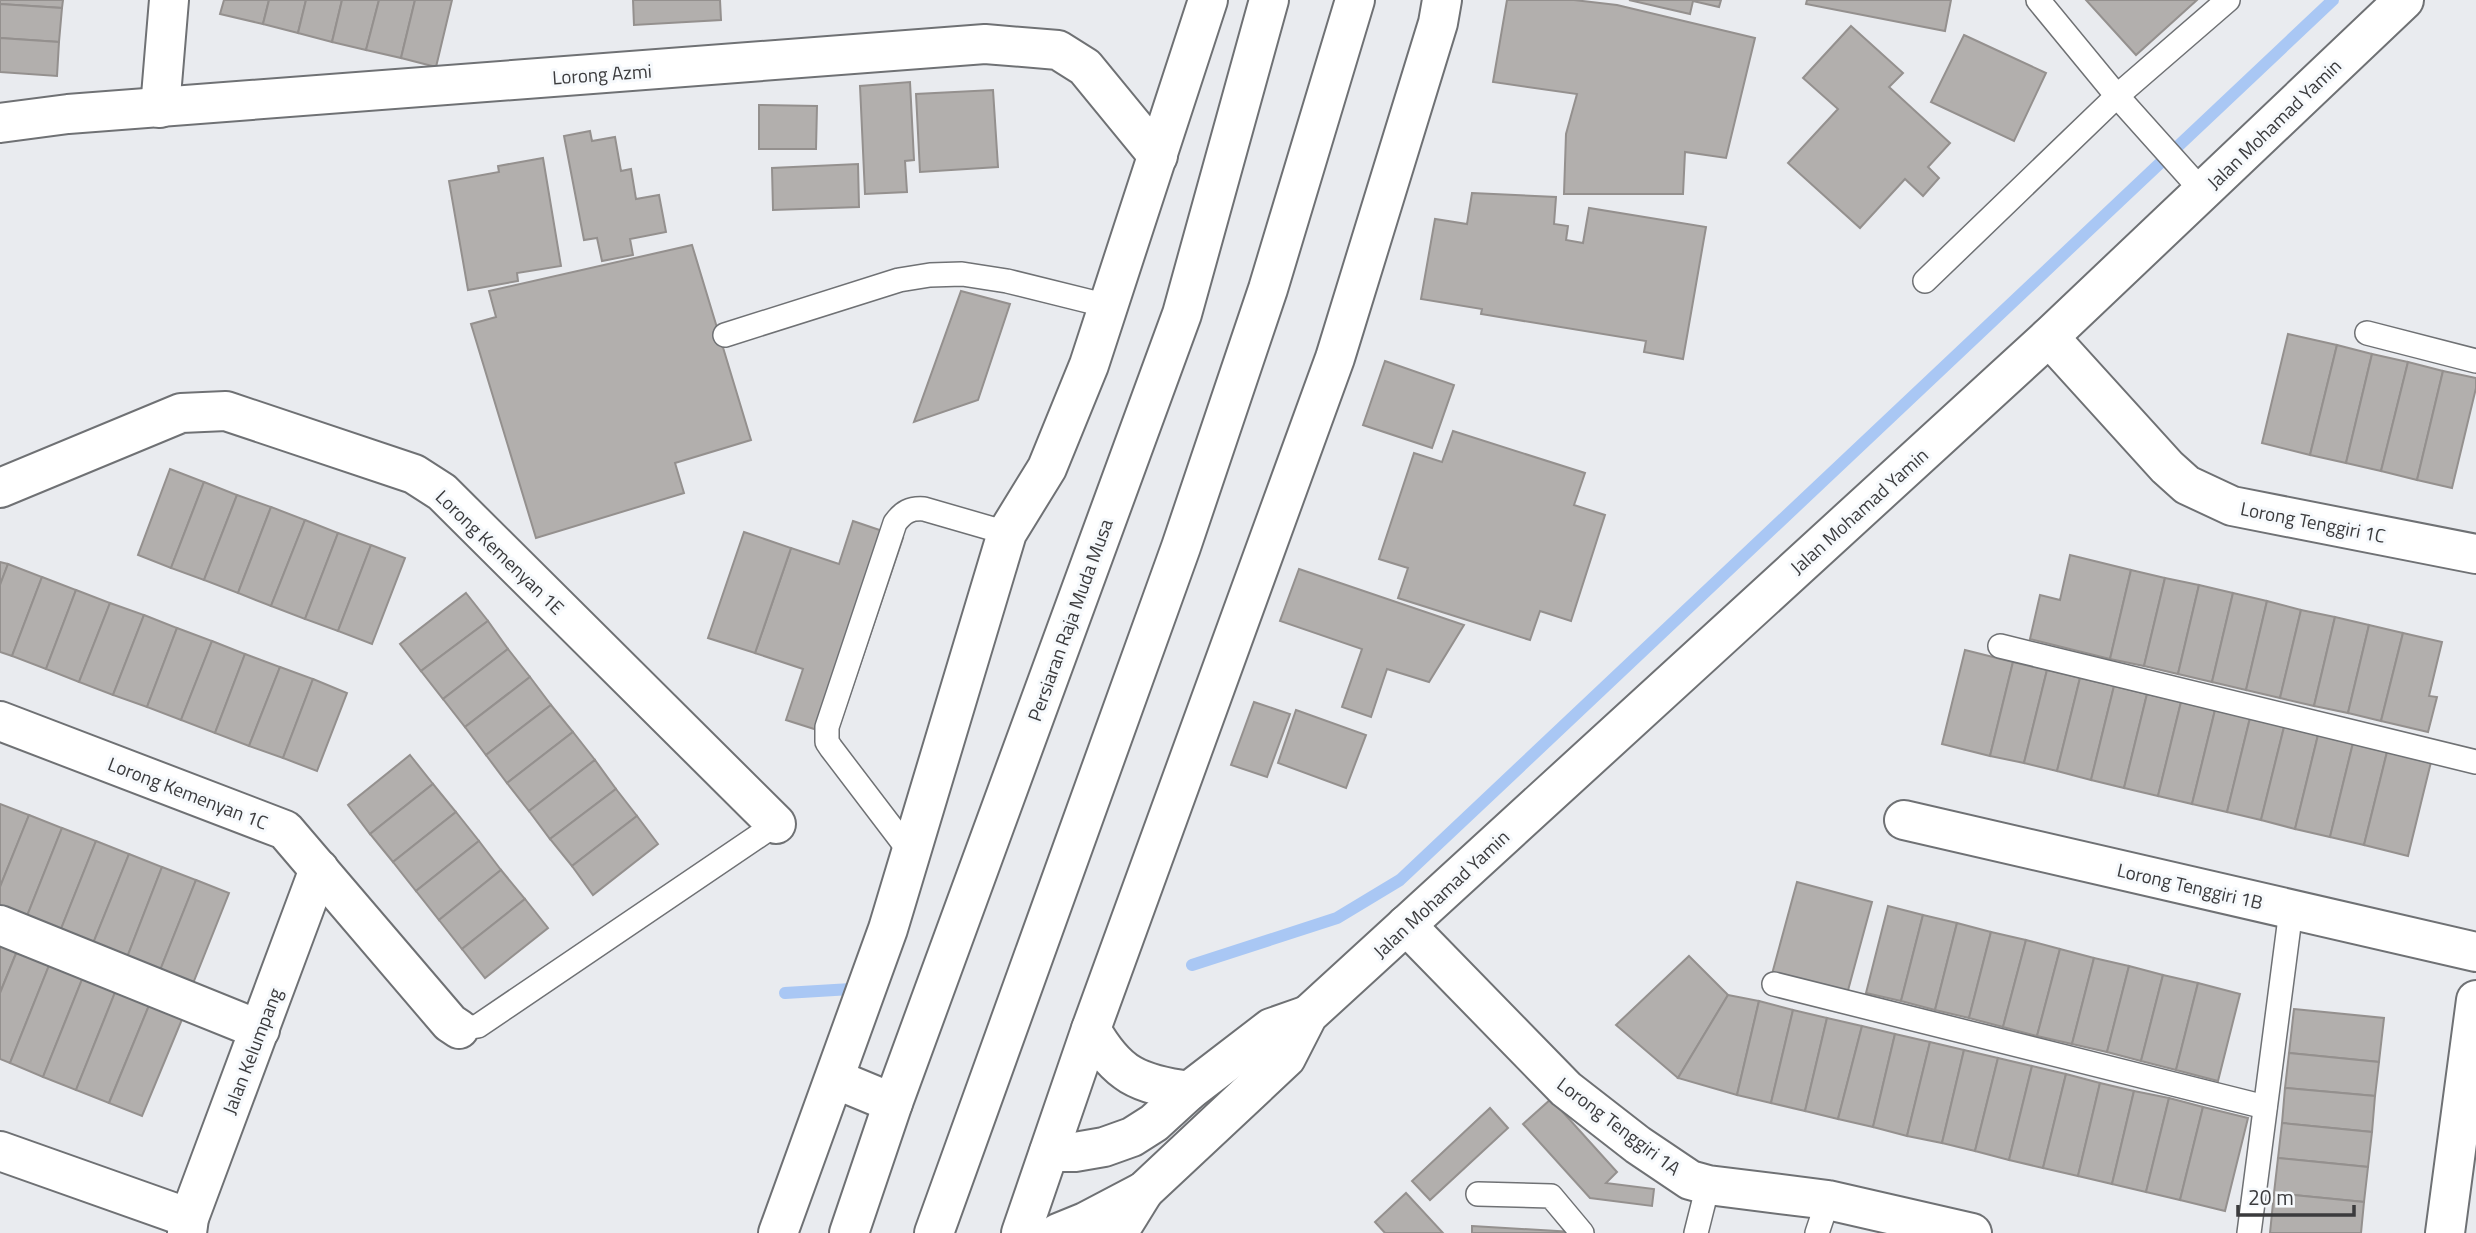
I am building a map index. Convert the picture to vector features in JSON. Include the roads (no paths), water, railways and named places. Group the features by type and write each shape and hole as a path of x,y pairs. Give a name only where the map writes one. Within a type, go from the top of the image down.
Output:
{"street":[{"path":"160,108 169,0"},
{"path":"779,1233 888,929 1007,533 1047,468 1088,365 1208,0"},
{"name":"Persiaran Raja Muda Musa","path":"849,1233 893,1103 1182,314 1269,0"},
{"path":"933,1233 1181,547 1268,289 1355,0"},
{"path":"1021,1233 1091,1029 1335,358 1438,23 1442,0"},
{"name":"Jalan Mohamad Yamin","path":"1058,1233 1144,1191 1286,1058 1308,1015 2049,337 2404,0"},
{"name":"Lorong Azmi","path":"0,123 68,114 985,44 1058,50 1085,67 1158,156"},
{"name":"Lorong Tenggiri 1C","path":"2049,337 2167,467 2187,485 2232,506 2476,554"},
{"name":"Lorong Kemenyan 1E","path":"0,488 181,413 226,411 414,474 442,492 776,824"},
{"name":"Lorong Kemenyan 1C","path":"0,721 285,830 450,1023 459,1029"},
{"name":"Lorong Tenggiri 1B","path":"1904,820 2476,952"},
{"name":"Jalan Kelumpang","path":"188,1226 319,869"},
{"path":"0,925 260,1030"},
{"name":"Lorong Tenggiri 1A","path":"1406,925 1566,1089 1638,1145 1690,1180 1823,1217 1972,1233"},
{"path":"2445,1233 2476,1000"},
{"name":"Jalan Mohamad Yamin","path":"1049,1152 1075,1152 1104,1147 1132,1137 1154,1123 1189,1091 1271,1028 1308,1015"},
{"path":"1091,1029 1103,1051 1121,1070 1154,1086 1189,1091"},
{"path":"835,1079 893,1103"},
{"path":"0,1151 188,1226"},
{"path":"1118,1233 1144,1191"}],"lane":[{"path":"2038,0 2117,96 2203,192"},
{"path":"1925,281 2117,96 2228,0"},
{"path":"726,335 900,280 930,275 962,274 1007,281 1108,306"},
{"path":"2367,333 2476,361"},
{"path":"911,853 831,748 827,741 827,727 895,523 902,514 913,508 924,509 1007,533"},
{"path":"2000,646 2476,762"},
{"path":"459,1029 478,1026 776,824"},
{"path":"2249,1233 2291,910"},
{"path":"1774,984 2265,1107"},
{"path":"1696,1233 1708,1185"},
{"path":"1478,1194 1551,1196 1582,1233"}],"waterway":[{"path":"1192,965 1337,918 1400,880 2333,0"},
{"path":"785,993 851,989"}]}
